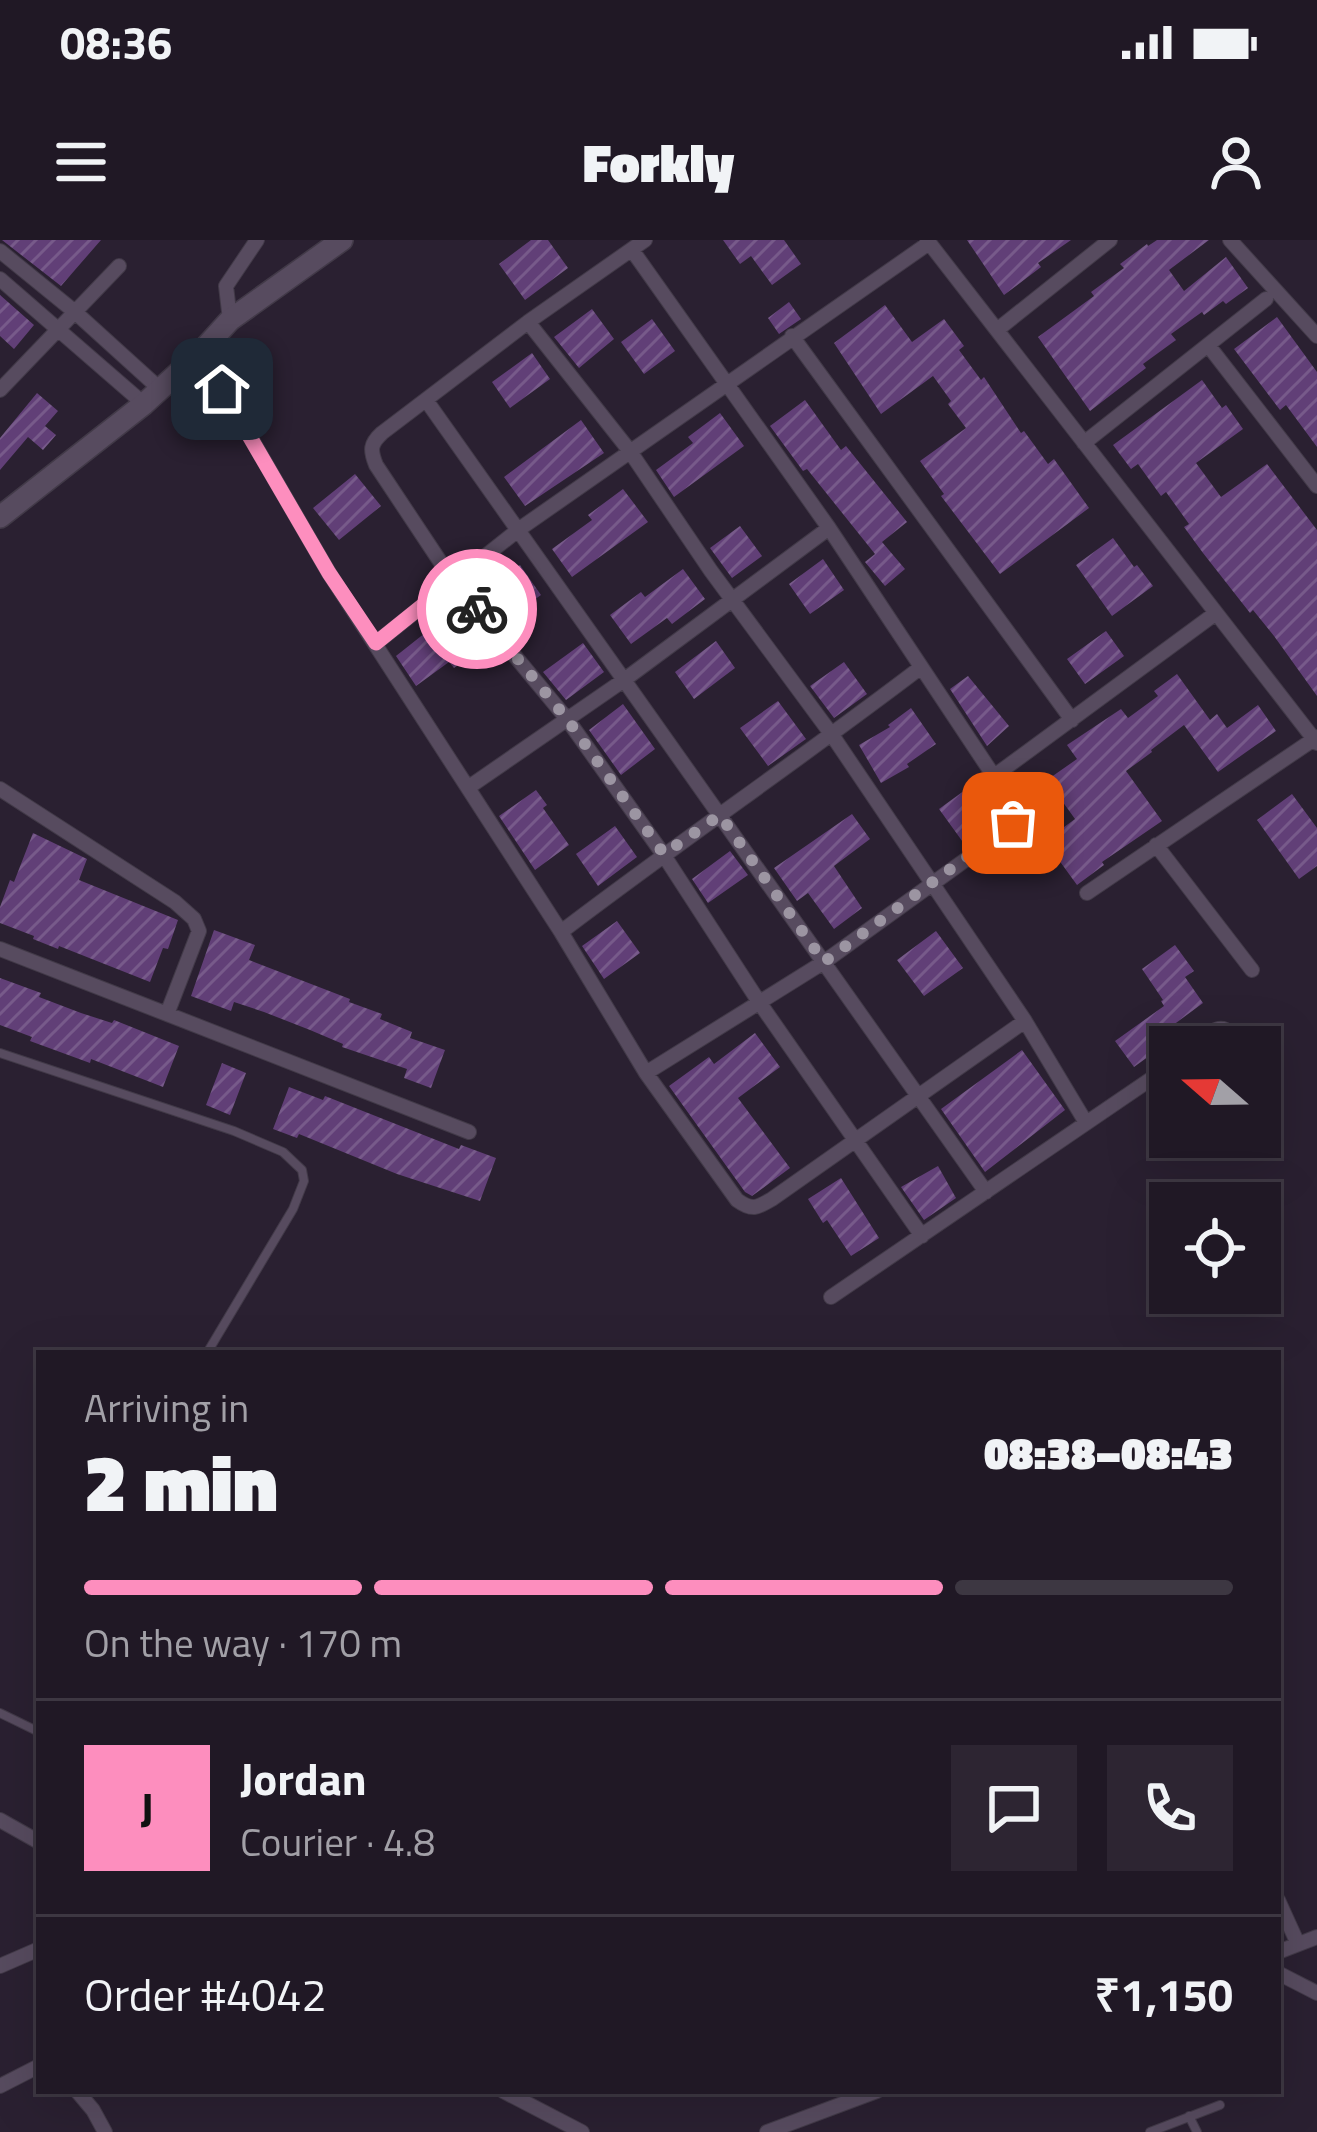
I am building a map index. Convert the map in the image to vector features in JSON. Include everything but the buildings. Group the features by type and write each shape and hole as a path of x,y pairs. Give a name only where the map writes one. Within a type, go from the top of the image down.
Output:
{"street":[{"path":"230,320 226,286 257,240"},
{"path":"0,517 153,397 230,320 343,240"},
{"path":"997,330 1111,240"},
{"path":"1230,240 1317,336"},
{"path":"376,643 518,530 928,242 1316,740 1088,892"},
{"path":"646,1072 759,1002 824,962 1013,823 1016,815 829,528 724,384 639,245 382,433 372,443 371,452 453,581 567,719 664,854 759,1002 922,1236"},
{"path":"0,251 75,312 153,397"},
{"path":"0,390 118,266"},
{"path":"0,279 58,329 153,397"},
{"path":"1084,443 1266,299"},
{"path":"528,322 629,450 832,735 1025,1022 1085,1121"},
{"path":"792,336 1072,720"},
{"path":"1208,345 1316,481"},
{"path":"201,352 329,573 646,1072 737,1200 755,1209 772,1199 1025,1022"},
{"path":"426,400 986,1192"},
{"path":"469,788 829,528"},
{"path":"993,777 1216,613"},
{"path":"561,932 920,668"},
{"path":"0,789 194,919 199,931 167,1014"},
{"path":"1156,845 1252,970"},
{"path":"0,949 469,1132"},
{"path":"832,1298 1149,1080"},
{"path":"0,1820 36,1840"},
{"path":"1281,1906 1298,1943"},
{"path":"1281,1951 1317,1937"},
{"path":"0,1966 36,1950"},
{"path":"1281,1975 1317,1993"},
{"path":"0,2086 36,2068"},
{"path":"79,2094 105,2132"},
{"path":"509,2094 583,2132"},
{"path":"767,2132 869,2094"}],"lane":[{"path":"0,1053 234,1131 283,1152 302,1170 304,1181 293,1209 209,1350"},
{"path":"0,1727 4,1715 36,1731"},
{"path":"1150,2132 1220,2104"},
{"path":"1189,2116 1197,2132"}],"way so far":[{"path":"477,609 567,719 664,854 720,815 824,962 1013,823"}],"route":[{"path":"222,389 329,573 376,643 453,581 477,609"}]}
